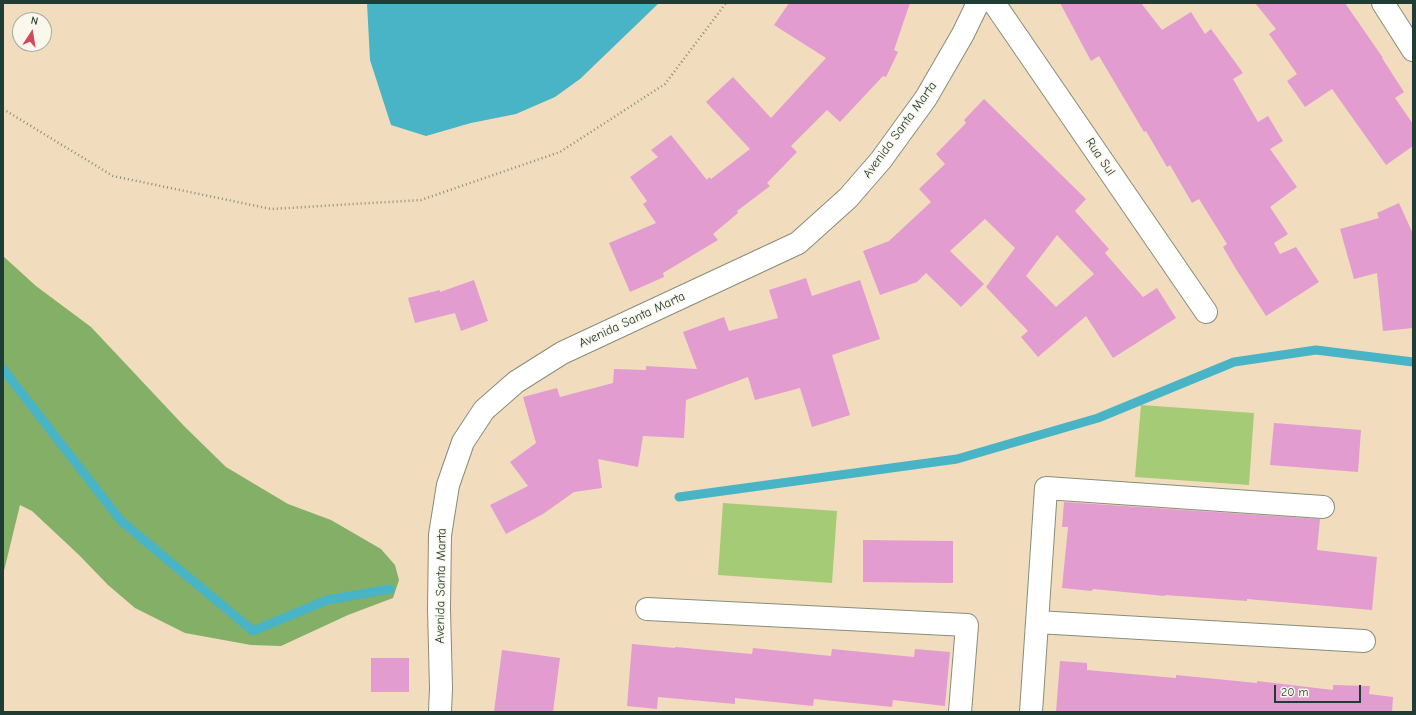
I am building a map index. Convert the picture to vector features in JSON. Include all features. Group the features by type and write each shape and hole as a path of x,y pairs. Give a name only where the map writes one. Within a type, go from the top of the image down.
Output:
{"street":[{"name":"Avenida Santa Marta","path":"440,712 440,535 448,485 463,442 484,410 516,382 562,353 798,242 848,198 881,160 926,98 963,34 978,3"},
{"name":"Rua Sul","path":"994,3 1206,312"},
{"path":"1383,3 1413,50"},
{"path":"1031,712 1046,488 1323,507"},
{"path":"647,609 967,625 960,712"},
{"path":"1037,622 1364,641"}],"path":[{"path":"3,110 114,176 270,209 421,200 560,152 665,84 726,3"}],"green space":[{"path":"3,256 36,286 91,327 185,427 226,467 288,504 331,520 381,549 395,565 399,580 393,598 348,615 281,646 251,645 185,633 135,608 108,585 79,555 32,511 20,505 3,575"},
{"path":"1141,405 1254,413 1249,485 1135,477"},
{"path":"723,503 837,511 832,583 718,575"}],"water":[{"path":"367,3 659,3 580,79 555,97 516,114 471,123 426,136 391,125 370,60"}],"building":[{"path":"789,3 910,3 894,50 898,52 886,77 883,76 840,122 827,110 791,146 797,152 767,183 770,186 737,211 738,213 713,234 718,240 663,273 664,277 630,292 609,243 656,223 643,204 647,201 630,177 658,157 651,150 671,135 707,180 709,177 711,179 750,149 706,102 733,77 771,118 826,58 774,25"},
{"path":"1060,3 1141,3 1162,30 1191,12 1205,34 1211,29 1243,73 1233,79 1258,122 1268,116 1283,141 1270,149 1297,187 1270,207 1288,234 1274,243 1280,254 1296,247 1319,282 1266,316 1223,247 1227,244 1199,199 1192,203 1170,165 1167,167 1146,131 1144,132 1099,56 1091,61"},
{"path":"1255,3 1345,3 1383,58 1404,92 1395,98 1413,124 1413,146 1386,165 1332,89 1305,107 1287,81 1297,74 1269,34 1276,29"},
{"path":"984,99 1086,199 1075,211 1109,249 1105,253 1143,297 1157,288 1176,318 1113,358 1086,316 1038,357 1021,337 1028,331 986,287 1015,248 985,219 950,251 984,284 961,307 926,273 917,282 880,295 863,251 889,241 931,202 919,189 945,164 936,154 966,123 964,120","holes":["1057,235 1094,274 1056,307 1026,276"]},
{"path":"1399,203 1413,234 1413,328 1383,331 1377,273 1354,279 1340,229 1379,218 1377,213"},
{"path":"806,278 812,296 860,280 880,339 832,355 850,415 812,427 800,388 755,400 748,377 686,400 684,438 643,436 638,467 598,459 602,488 574,492 543,514 506,534 490,505 528,486 510,462 536,443 523,397 557,388 560,397 613,383 614,369 646,370 646,366 697,369 683,332 724,317 729,331 778,318 769,290"},
{"path":"474,280 488,321 461,331 455,313 415,323 408,298 440,290 440,292"},
{"path":"1274,423 1361,430 1358,472 1270,465"},
{"path":"1064,502 1320,519 1317,550 1377,557 1372,610 1247,599 1247,601 1062,588 1068,527 1062,527"},
{"path":"863,540 953,541 953,583 863,582"},
{"path":"632,644 752,654 753,648 831,656 832,649 914,657 915,649 950,652 945,706 893,700 892,707 814,699 813,706 735,698 735,704 658,697 657,709 627,706"},
{"path":"502,650 560,658 553,712 494,712"},
{"path":"371,658 409,658 409,692 371,692"},
{"path":"1060,661 1087,663 1087,670 1176,678 1176,675 1257,683 1257,681 1333,690 1333,685 1370,686 1369,694 1393,697 1392,712 1056,712"}],"waterway":[{"path":"679,497 957,459 1098,418 1234,362 1316,350 1413,362"},
{"path":"3,369 121,521 253,631 327,600 390,589"}]}
